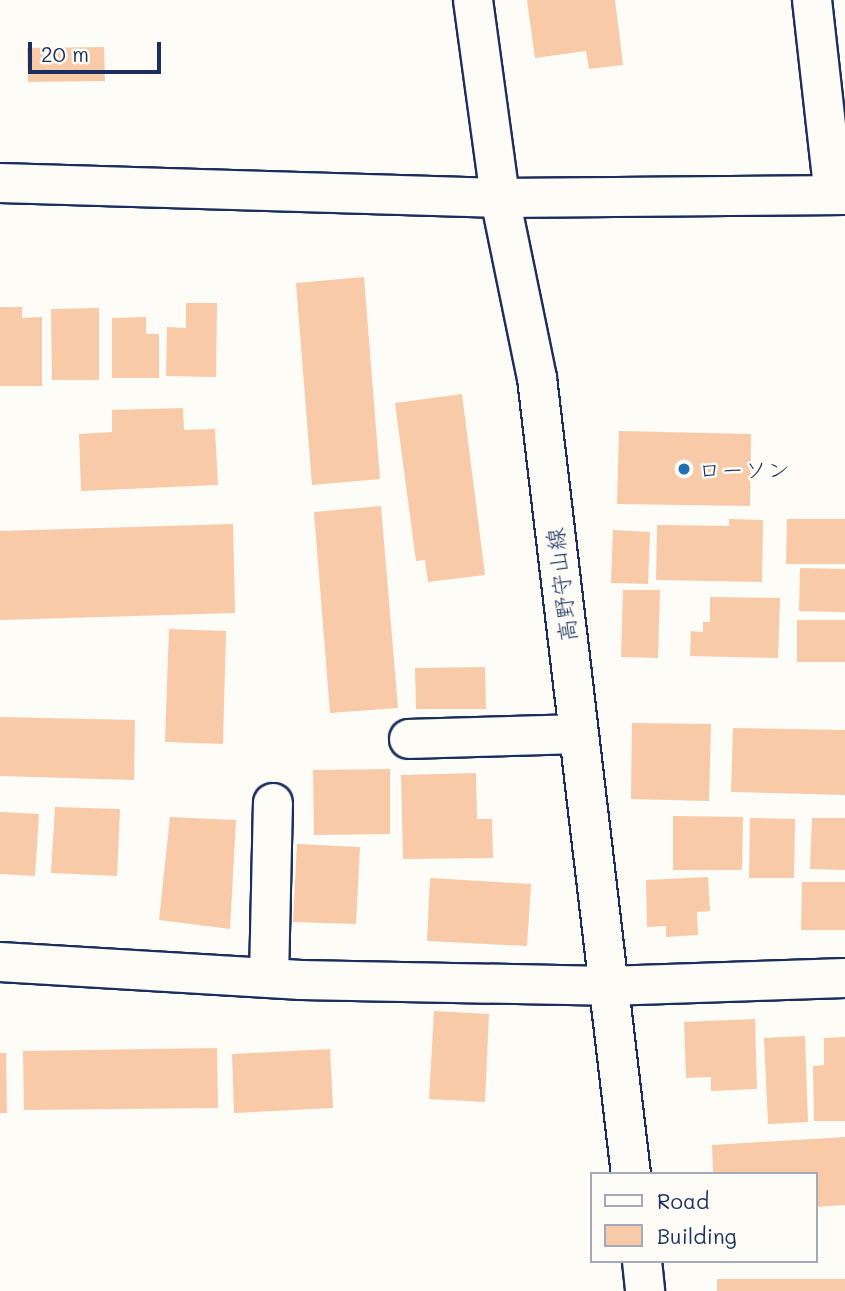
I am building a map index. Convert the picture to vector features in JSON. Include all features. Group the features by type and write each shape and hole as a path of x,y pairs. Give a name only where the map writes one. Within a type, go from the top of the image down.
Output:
{"street":[{"name":"高野守山線","path":"473,0 500,198 537,378 631,1172"},
{"path":"0,183 500,198 840,195 812,0"},
{"path":"409,739 578,734"},
{"path":"269,978 272,803"},
{"path":"0,962 269,978 607,986 845,978"},
{"path":"642,1263 645,1291"}],"building":[{"path":"527,0 615,0 623,65 589,69 586,51 535,58"},
{"path":"104,47 105,81 28,82 27,48"},
{"path":"364,277 380,479 312,485 296,283"},
{"path":"186,303 217,303 216,377 166,376 167,327 186,328"},
{"path":"0,307 22,307 22,318 42,317 42,386 0,386"},
{"path":"99,308 99,380 52,380 51,309"},
{"path":"146,317 146,334 159,334 159,378 112,378 112,318"},
{"path":"462,394 485,575 428,582 425,560 416,561 395,403"},
{"path":"183,408 184,430 215,429 218,485 81,491 79,434 112,432 112,410"},
{"name":"ローソン","path":"619,431 751,434 750,506 617,504"},
{"path":"381,506 398,708 330,713 314,512"},
{"path":"729,519 763,520 762,582 656,580 657,525 729,526"},
{"path":"787,519 845,519 845,564 786,564"},
{"path":"233,524 235,613 0,620 0,531"},
{"path":"613,530 650,532 648,584 611,583"},
{"path":"800,568 845,569 845,612 799,611"},
{"path":"623,590 660,590 658,658 621,657"},
{"path":"710,597 780,598 778,658 690,656 691,631 703,632 703,622 710,622"},
{"path":"797,620 845,620 845,662 797,662"},
{"path":"169,629 226,631 223,744 165,742"},
{"path":"485,667 486,709 416,709 415,668"},
{"path":"0,717 135,720 134,780 0,776"},
{"path":"632,723 711,724 709,801 631,799"},
{"path":"733,728 845,730 845,795 731,792"},
{"path":"390,769 390,834 314,835 313,770"},
{"path":"476,773 477,819 492,819 493,858 403,859 401,775"},
{"path":"55,807 120,809 117,876 51,873"},
{"path":"0,812 39,814 35,876 0,874"},
{"path":"673,816 743,817 742,870 673,870"},
{"path":"170,817 236,820 230,929 159,920"},
{"path":"750,818 795,819 794,878 749,878"},
{"path":"812,818 845,818 845,870 810,869"},
{"path":"297,844 360,847 356,924 293,922"},
{"path":"708,877 710,911 697,912 698,935 666,937 666,926 647,927 646,880"},
{"path":"430,878 531,884 527,946 427,941"},
{"path":"802,882 845,882 845,930 801,930"},
{"path":"434,1011 489,1014 485,1102 429,1099"},
{"path":"755,1019 757,1089 711,1091 711,1077 686,1078 684,1022"},
{"path":"805,1036 808,1122 768,1124 764,1038"},
{"path":"845,1037 845,1121 814,1121 813,1066 824,1065 824,1038"},
{"path":"217,1048 218,1108 24,1110 23,1051"},
{"path":"330,1049 333,1108 234,1113 232,1054"},
{"path":"0,1053 6,1053 7,1113 0,1113"},
{"path":"845,1137 845,1205 817,1207 817,1172 713,1172 712,1145"},
{"path":"717,1279 845,1279 845,1291 717,1291"}],"place":[{"name":"ローソン","path":"684,469"}]}
